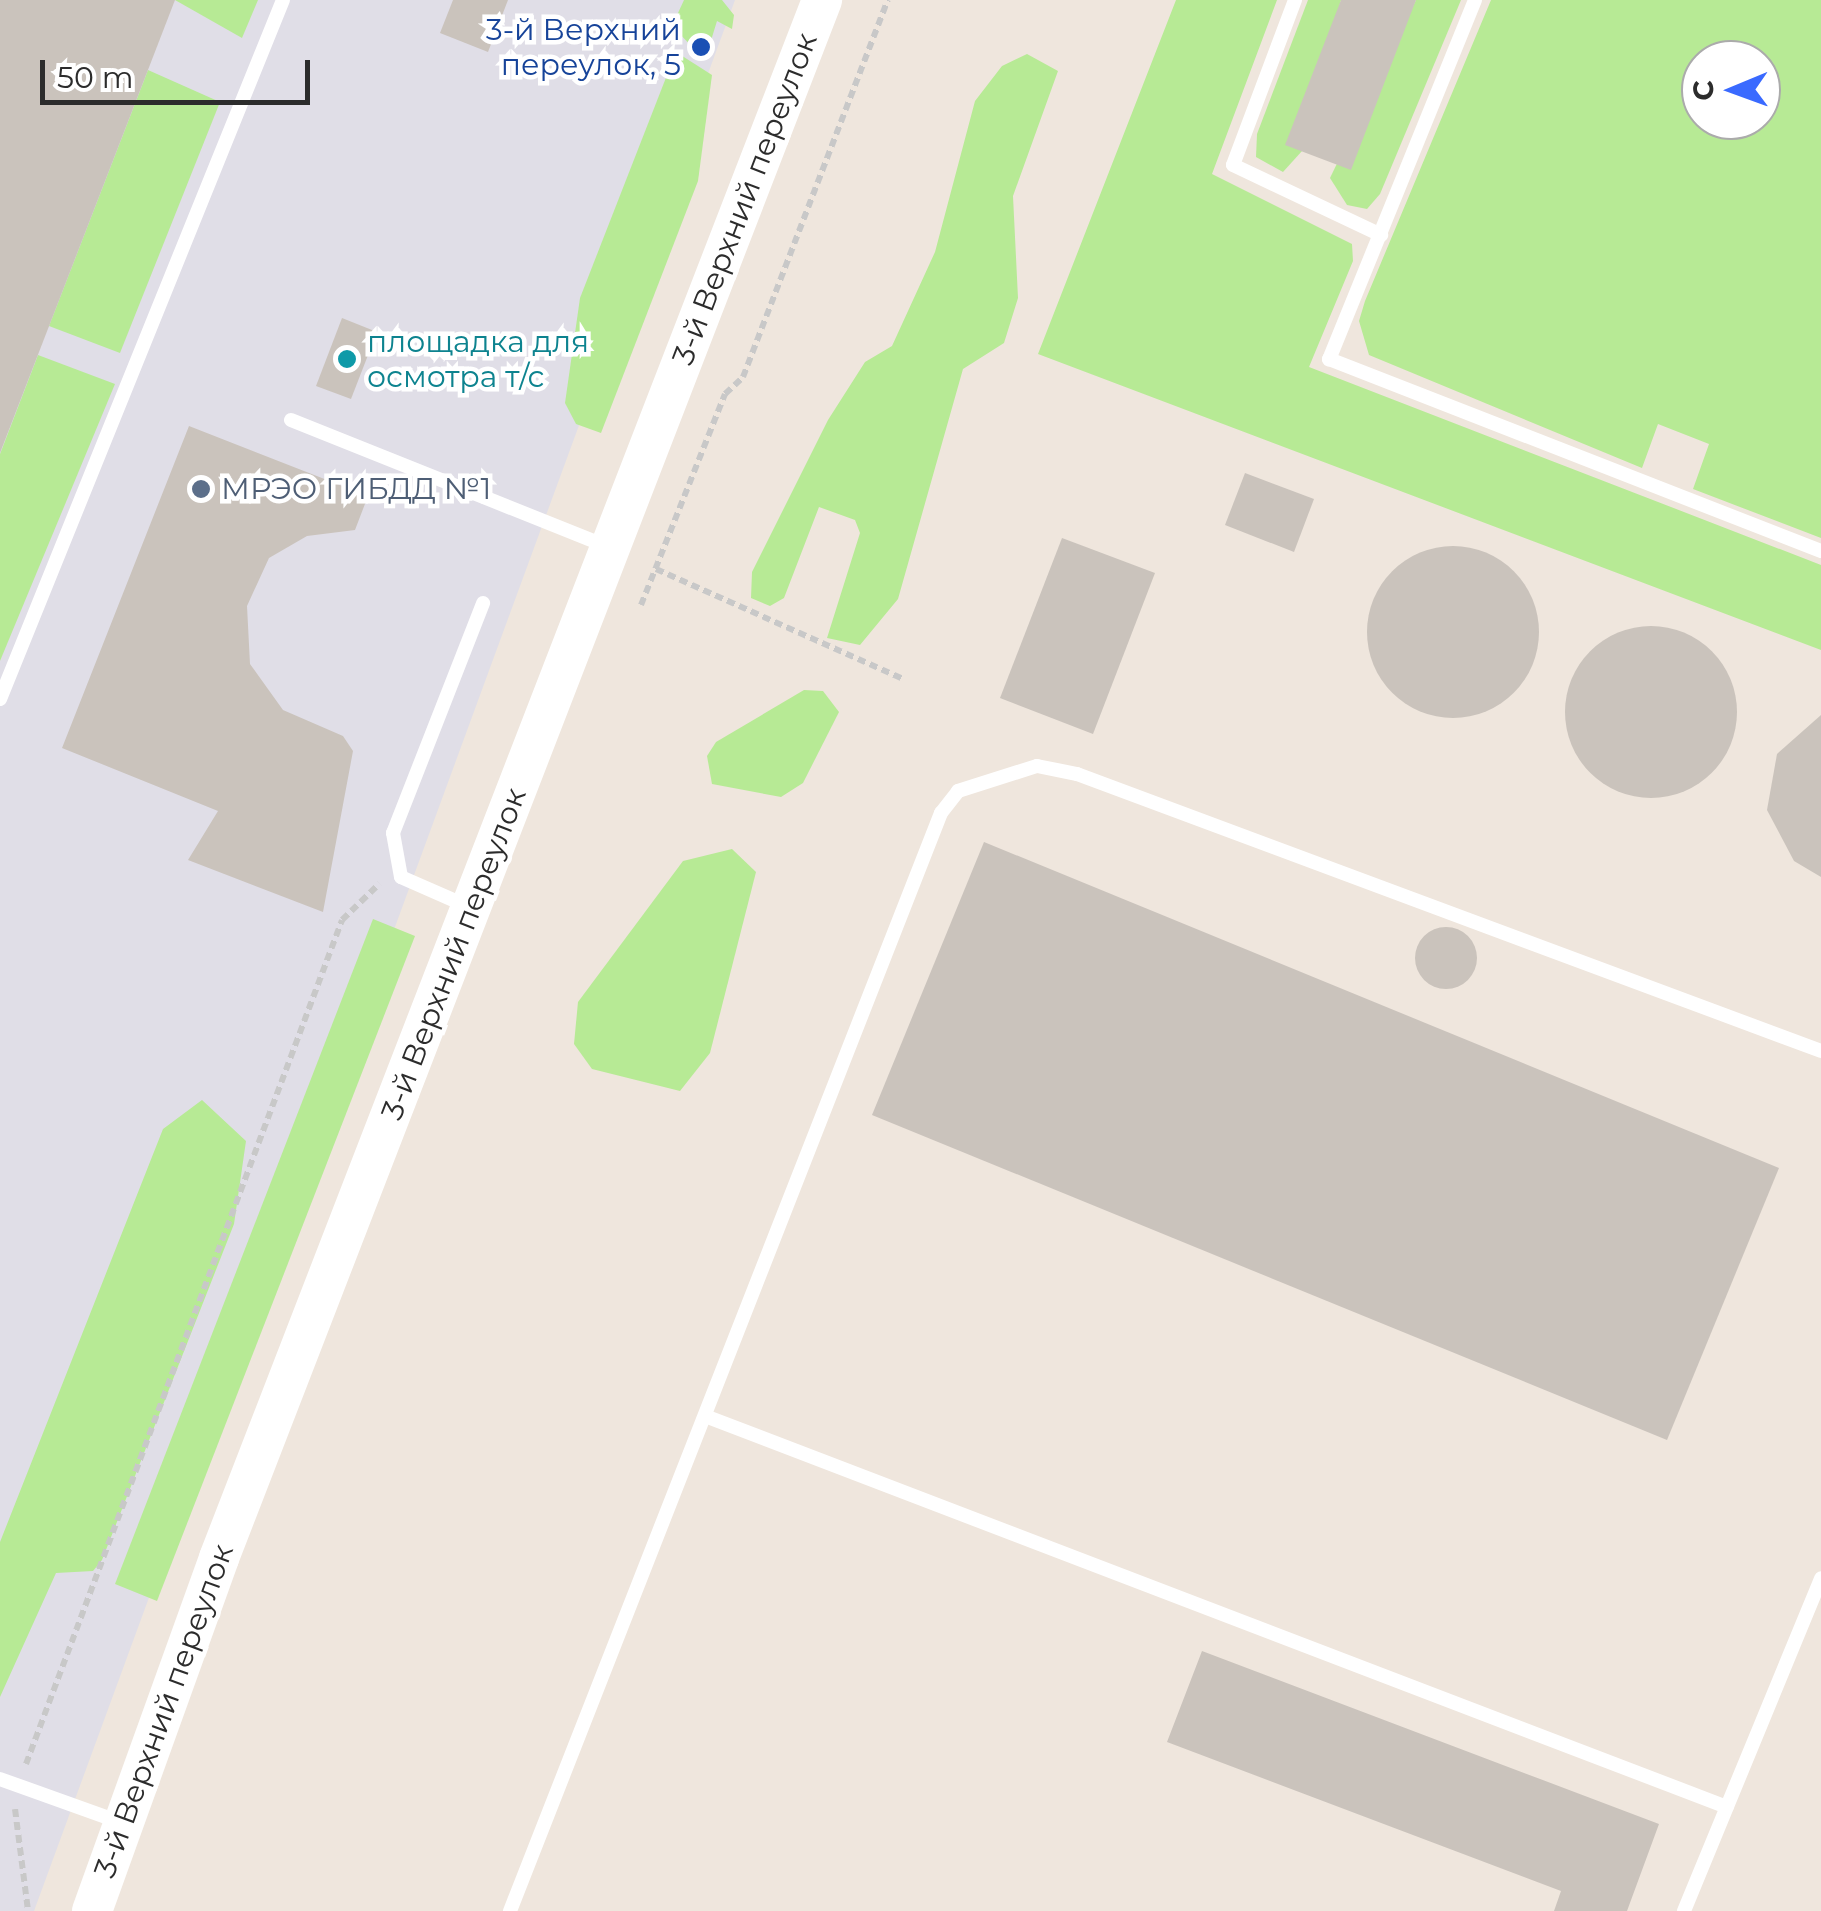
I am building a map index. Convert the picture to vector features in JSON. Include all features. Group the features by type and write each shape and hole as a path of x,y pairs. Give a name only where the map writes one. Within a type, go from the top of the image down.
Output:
{"street":[{"name":"3-й Верхний переулок","path":"92,1911 120,1822 822,0"}],"lane":[{"path":"0,700 282,0"},
{"path":"1295,0 1233,166 1380,235"},
{"path":"1475,0 1329,359 1821,550"},
{"path":"290,420 610,547"},
{"path":"472,908 418,886 397,867 393,833 483,604"},
{"path":"510,1911 941,813 958,791 1008,771 1076,774 1821,1051"},
{"path":"705,1416 1727,1807"},
{"path":"1684,1911 1821,1578"},
{"path":"0,1771 17,1782"},
{"path":"0,1779 120,1822"}],"path":[{"path":"642,605 726,394 743,377 888,0"},
{"path":"656,569 903,679"},
{"path":"28,1911 12,1836 17,1782 342,920 397,867"}],"shaded area":[{"path":"0,0 735,0 34,1911 0,1911"}],"green space":[{"path":"175,0 258,0 242,38"},
{"path":"684,0 722,0 734,15 732,29 717,21 705,60 672,26"},
{"path":"1176,0 1277,0 1212,174 1352,244 1353,261 1309,367 1821,565 1821,650 1038,354"},
{"path":"1308,0 1341,0 1302,151 1283,172 1256,157 1257,134"},
{"path":"1416,0 1461,0 1380,194 1367,209 1347,205 1330,178"},
{"path":"1491,0 1821,0 1821,538 1693,489 1709,444 1658,424 1642,468 1369,355 1359,321"},
{"path":"676,52 712,75 698,181 601,433 576,424 565,403 580,298"},
{"path":"1027,54 1058,71 1013,196 1018,298 1004,343 963,369 898,599 860,645 827,638 860,533 855,520 819,507 784,598 770,606 751,598 752,572 828,420 865,362 892,346 935,252 975,101 1002,66"},
{"path":"148,70 220,102 120,353 49,326"},
{"path":"38,355 115,384 0,661 0,454"},
{"path":"804,690 823,691 839,712 803,783 781,797 712,784 707,756 716,742"},
{"path":"732,849 756,872 710,1053 680,1091 592,1069 574,1044 578,1002 683,861"},
{"path":"373,919 415,936 157,1601 115,1584"},
{"path":"202,1100 246,1141 234,1224 102,1560 93,1571 56,1573 0,1697 0,1542 163,1129"}],"building":[{"path":"0,0 175,0 0,453"},
{"path":"453,0 508,0 488,52 440,33"},
{"path":"1341,0 1416,0 1351,170 1285,145"},
{"name":"площадка для осмотра т/с","path":"342,318 377,332 351,399 316,386"},
{"path":"189,426 368,496 355,530 307,536 269,558 247,606 250,664 283,710 343,736 353,751 323,912 188,860 218,811 62,748"},
{"path":"1245,473 1314,499 1294,552 1225,525"},
{"path":"1062,538 1155,573 1093,734 1000,698"},
{"path":"1453,546 1486,552 1514,571 1533,599 1539,632 1533,665 1514,693 1486,712 1453,718 1420,712 1392,693 1373,665 1367,632 1373,599 1392,571 1420,552"},
{"path":"1651,626 1684,633 1712,651 1730,679 1737,712 1730,745 1712,773 1684,791 1651,798 1618,791 1590,773 1572,745 1565,712 1572,679 1590,651 1618,633"},
{"path":"1821,715 1821,877 1794,861 1767,810 1777,754"},
{"path":"984,842 1779,1168 1667,1440 872,1115"},
{"path":"1446,927 1468,936 1477,958 1468,980 1446,989 1424,980 1415,958 1424,936"},
{"path":"1202,1651 1659,1824 1627,1911 1554,1911 1561,1891 1167,1742"}],"place":[{"name":"3-й Верхний переулок, 5","path":"701,47"},
{"name":"площадка для осмотра т/с","path":"347,359"},
{"name":"МРЭО ГИБДД №1","path":"201,489"}]}
